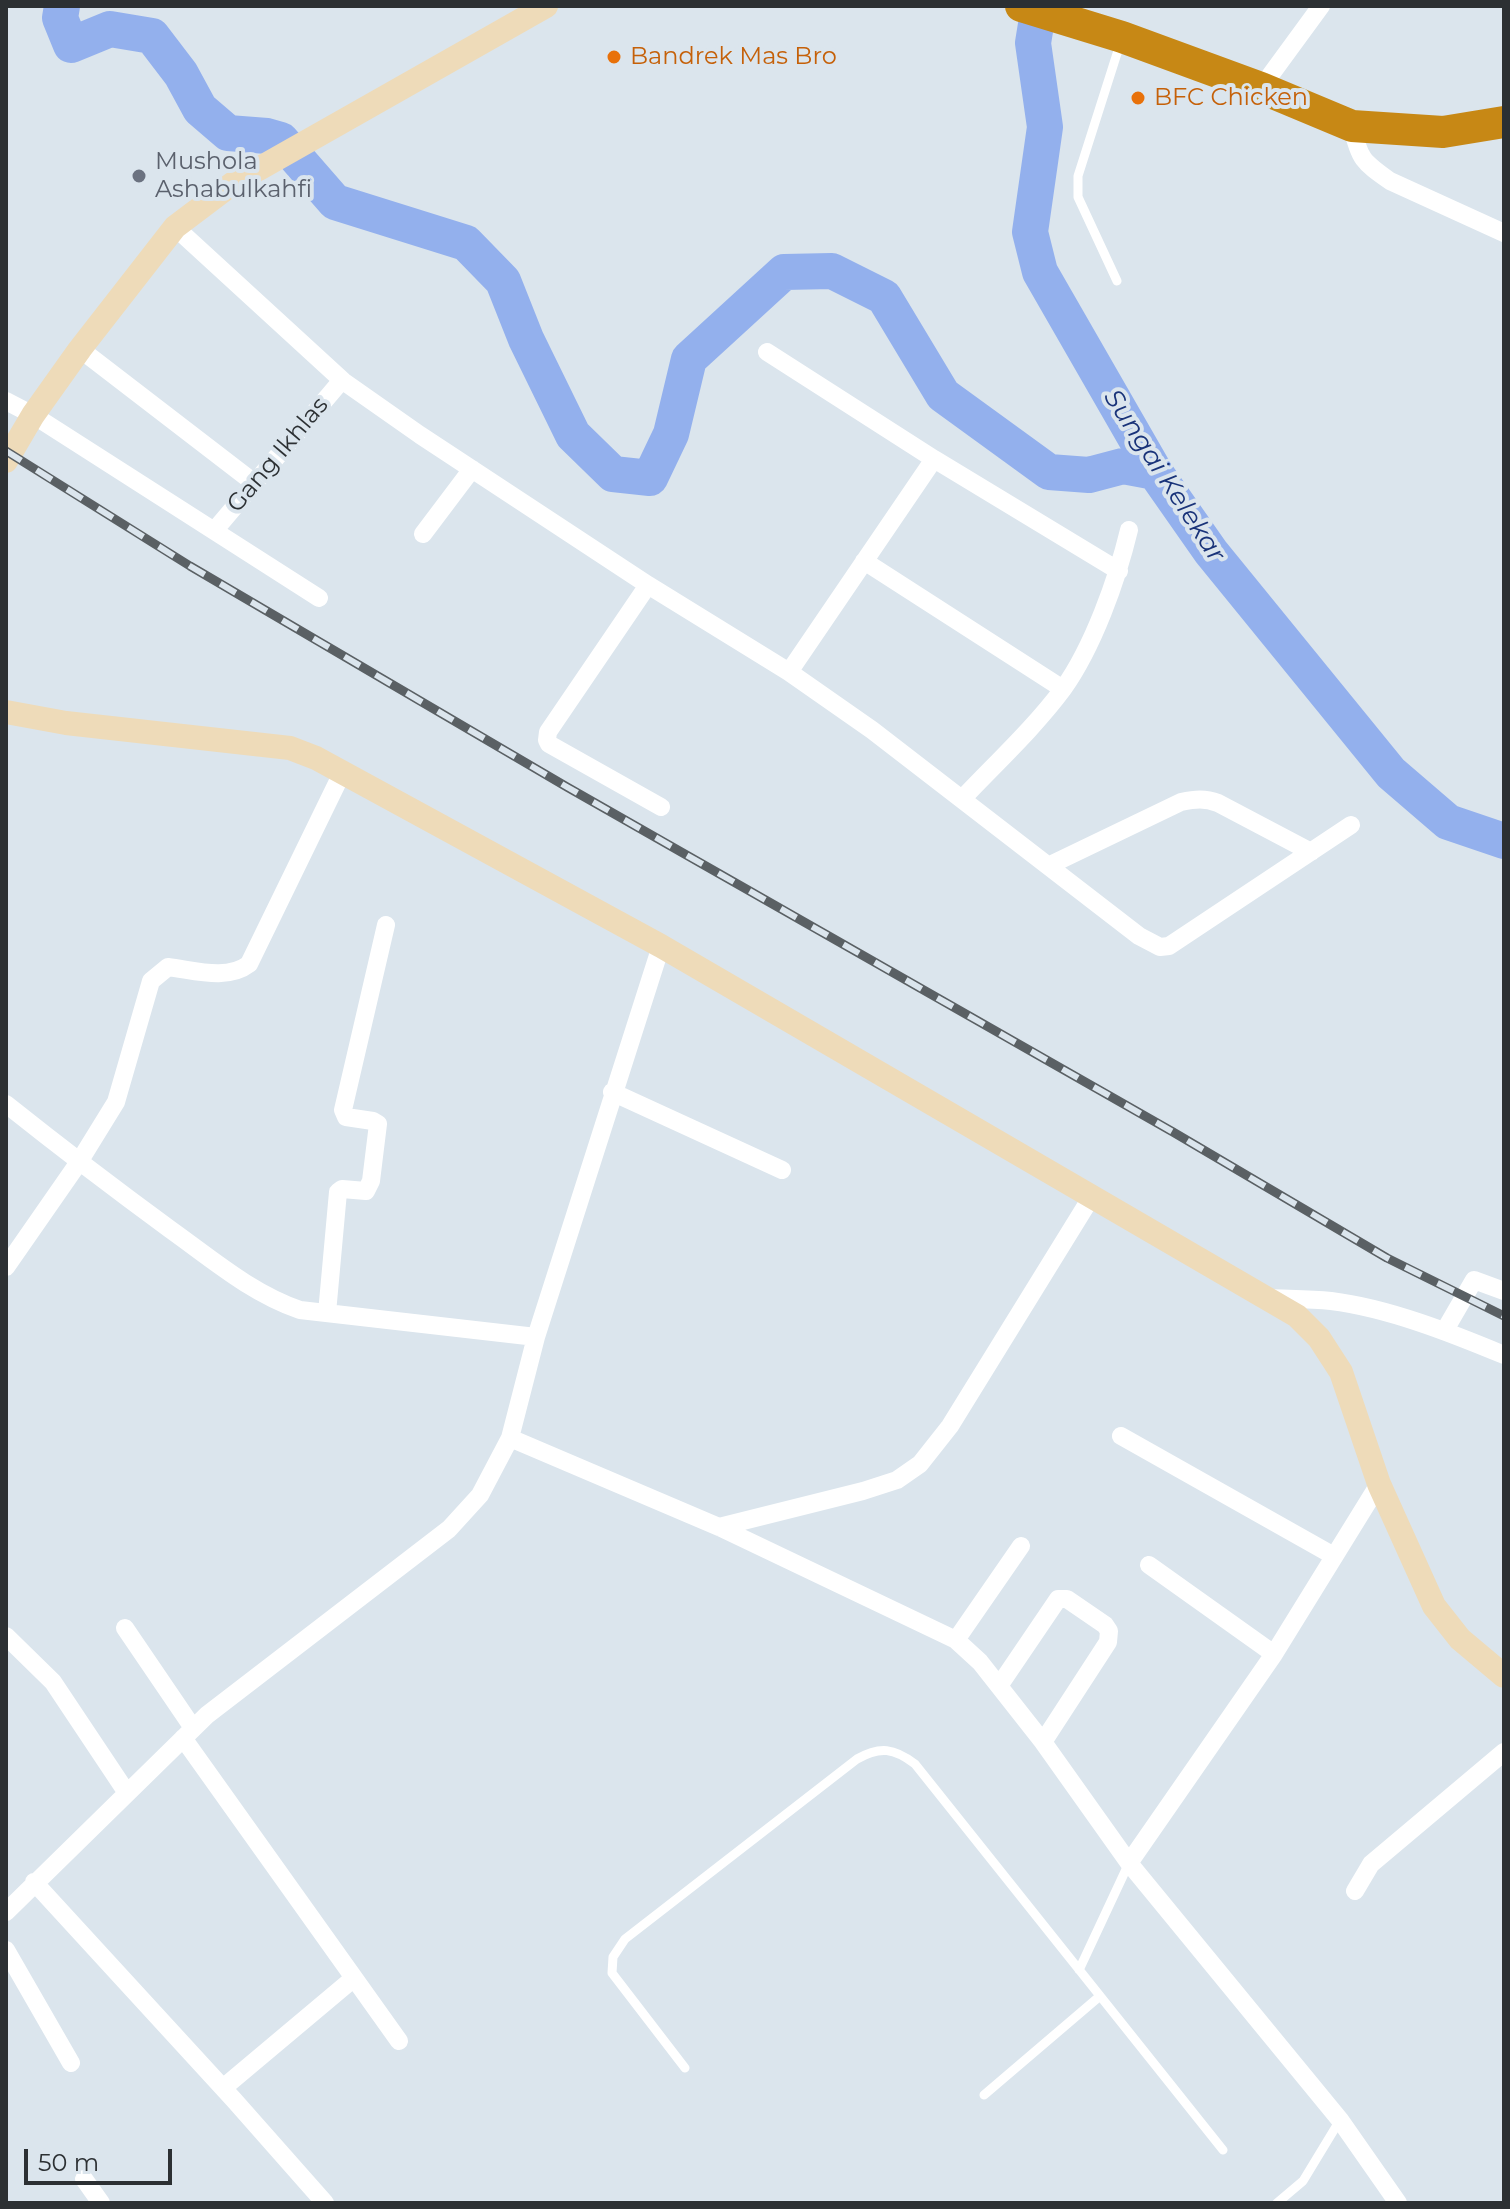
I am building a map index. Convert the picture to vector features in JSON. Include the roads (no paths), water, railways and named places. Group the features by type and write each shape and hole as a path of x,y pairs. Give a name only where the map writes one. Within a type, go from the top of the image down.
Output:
{"highway":[{"path":"1021,6 1122,37 1261,88 1352,126 1443,132 1504,122"}],"street":[{"path":"6,461 33,415 80,349 175,227 232,184 546,6"},
{"path":"1261,88 1321,6"},
{"path":"1352,126 1361,159 1375,171 1390,181 1504,233"},
{"path":"175,227 342,380 648,585 789,672 963,798 1139,936 1160,947 1169,946 1351,825"},
{"path":"80,349 253,482"},
{"path":"767,352 934,459 1119,571"},
{"name":"Gang Ikhlas","path":"214,531 342,380"},
{"path":"6,401 33,415 319,598"},
{"path":"789,672 934,459"},
{"path":"423,534 472,469"},
{"path":"963,798 1063,689 1077,666 1119,571 1129,530"},
{"path":"864,561 1063,689"},
{"path":"648,585 548,732 547,740 661,807"},
{"path":"6,712 66,723 290,748 343,771 661,946 1297,1316 1319,1338 1341,1372 1379,1484 1434,1606 1460,1639 1504,1676"},
{"path":"6,1267 79,1162 116,1102 151,981 168,967 226,974 240,971 249,964 343,771"},
{"path":"1050,865 1181,802 1204,799 1218,803 1311,852"},
{"path":"327,1313 338,1192 344,1189 366,1191 373,1168 378,1124 346,1117 343,1110 386,925"},
{"path":"6,1912 188,1733 457,1522 480,1495 510,1438 536,1337 661,946"},
{"path":"612,1092 782,1170"},
{"path":"6,1104 79,1162 252,1289 300,1310 536,1337"},
{"path":"719,1527 863,1491 897,1480 920,1464 950,1426 1092,1196"},
{"path":"1445,1330 1474,1280 1504,1291"},
{"path":"1268,1298 1332,1301 1445,1330 1504,1355"},
{"path":"1121,1436 1334,1556"},
{"path":"510,1438 719,1527 956,1640 980,1662 1043,1742 1129,1863 1340,2120 1398,2203"},
{"path":"1129,1863 1274,1654 1379,1484"},
{"path":"956,1640 1021,1546"},
{"path":"1149,1565 1274,1654"},
{"path":"999,1686 1058,1599 1067,1599 1105,1625 1109,1631 1108,1642 1043,1742"},
{"path":"125,1628 188,1733 399,2041"},
{"path":"6,1636 53,1682 127,1793"},
{"path":"1355,1891 1371,1864 1504,1752"},
{"path":"34,1882 223,2088 320,2201"},
{"path":"6,1950 71,2063"},
{"path":"223,2088 354,1978"},
{"path":"84,2179 101,2203"}],"lane":[{"path":"1117,281 1078,197 1077,188 1078,176 1122,37"},
{"path":"685,2068 612,1973 613,1957 625,1939 857,1759 873,1750 888,1749 902,1754 915,1764 1223,2150"},
{"path":"1079,1970 1129,1863"},
{"path":"984,2095 1100,1996"},
{"path":"1277,2203 1303,2181 1340,2120"}],"waterway":[{"path":"62,6 60,18 71,45 110,29 152,36 181,74 200,109 228,133 281,140 335,202 466,243 503,281 526,339 573,435 613,474 650,478 671,434 689,359 784,272 832,271 884,297 943,395 1049,472 1089,475 1123,466 1155,472"},
{"name":"Sungai Kelekar","path":"1039,6 1033,43 1045,127 1030,232 1040,272 1155,472 1211,552 1391,773 1448,822 1504,841"}],"railway":[{"path":"6,451 190,566 567,787 1173,1132 1387,1258 1504,1316"}],"place":[{"name":"Bandrek Mas Bro","path":"614,57"},
{"name":"BFC Chicken","path":"1138,98"},
{"name":"Mushola Ashabulkahfi","path":"139,176"}]}
